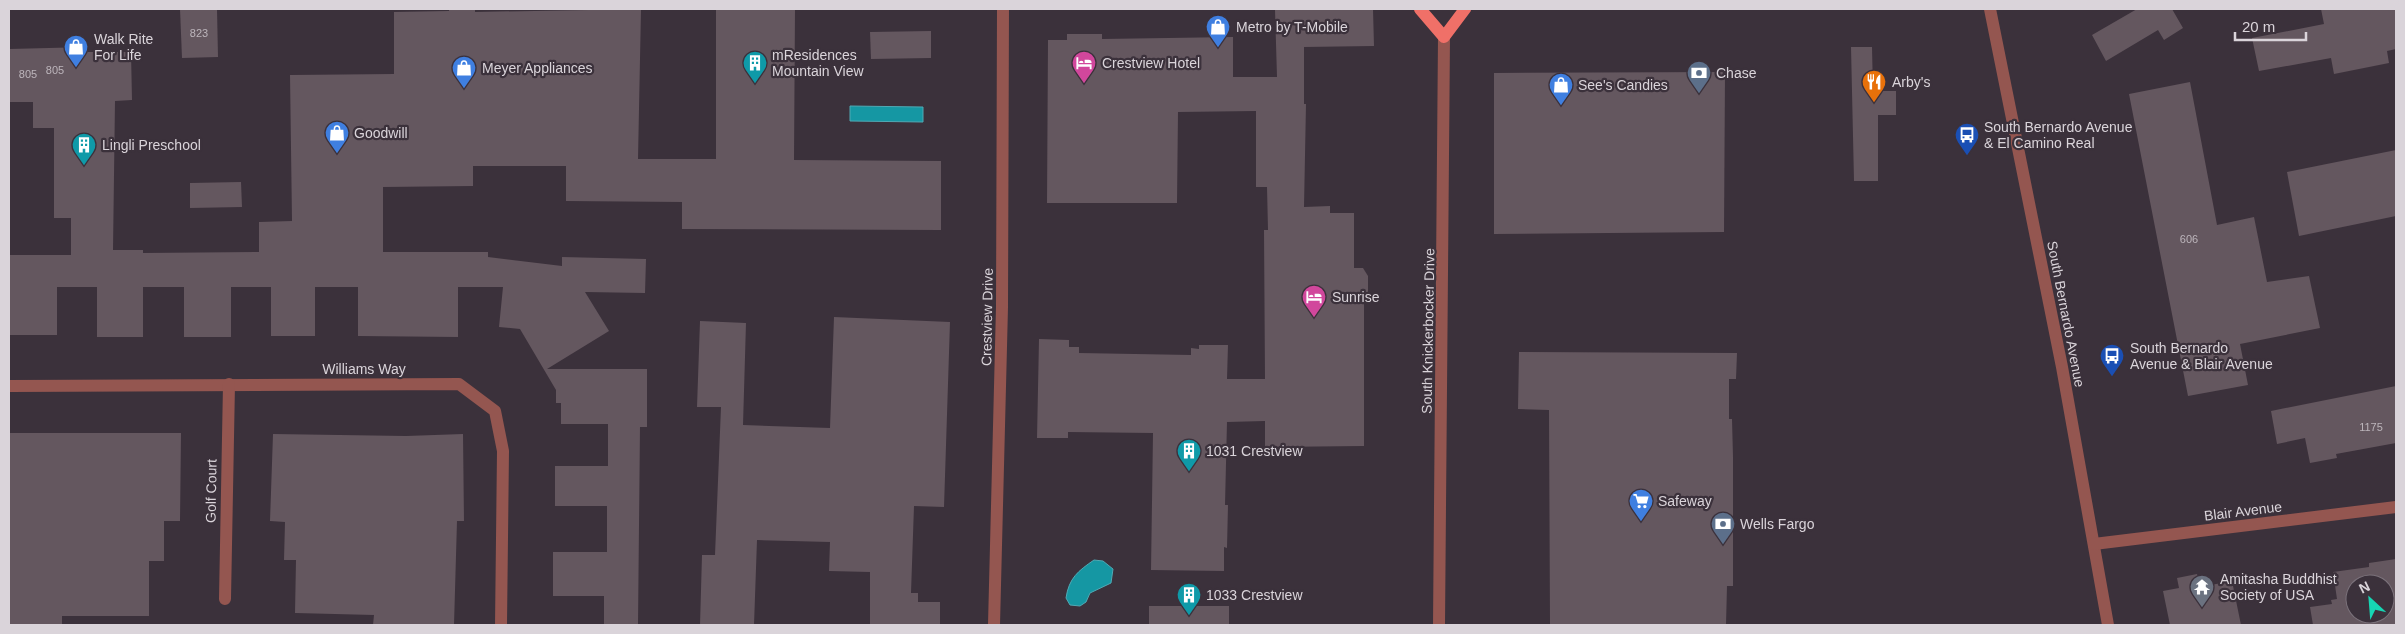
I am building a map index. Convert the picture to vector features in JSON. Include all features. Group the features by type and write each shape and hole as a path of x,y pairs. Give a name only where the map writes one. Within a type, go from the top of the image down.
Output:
{"main road":[{"path":"1420,9 1444,37 1465,9"}],"street":[{"name":"Crestview Drive","path":"994,625 1002,307 1003,9"},
{"name":"South Bernardo Avenue","path":"1990,9 2062,367 2108,625"},
{"name":"South Knickerbocker Drive","path":"1439,625 1444,37"},
{"name":"Golf Court","path":"225,599 229,384"},
{"name":"Williams Way","path":"9,386 459,384 496,411 503,451 501,625"},
{"name":"Blair Avenue","path":"2094,544 2396,508"}],"water":[{"path":"850,106 923,107 923,122 850,121"},
{"path":"1094,560 1103,561 1113,569 1111,583 1090,593 1086,602 1080,606 1070,605 1066,598 1069,585 1079,572"}],"building":[{"path":"180,9 217,9 218,57 182,58"},
{"path":"449,9 475,9 475,12 641,9 638,159 716,159 716,9 795,9 794,160 941,161 941,230 682,229 682,202 566,201 566,166 473,166 473,186 383,187 383,252 488,252 488,257 562,266 562,257 646,259 645,293 585,292 609,331 547,369 647,369 647,427 640,427 638,625 604,625 604,596 553,596 553,552 607,552 607,506 555,506 555,466 608,466 608,424 561,424 561,403 556,403 556,390 520,329 499,327 503,287 458,287 458,337 358,336 358,287 315,287 315,336 271,336 271,287 231,287 231,337 184,337 184,287 143,287 143,337 97,337 97,287 57,287 57,335 9,335 9,255 71,255 71,218 54,218 54,128 33,128 33,102 9,102 9,49 88,47 88,52 131,52 132,100 115,101 113,250 143,250 143,253 259,252 259,222 292,221 290,75 394,74 394,12 449,11"},
{"path":"1373,9 1374,46 1304,47 1304,104 1306,104 1304,207 1330,206 1330,213 1354,213 1354,268 1363,268 1368,276 1368,297 1364,303 1364,446 1265,447 1265,421 1227,422 1225,505 1228,505 1227,548 1224,547 1224,571 1151,570 1153,433 1068,432 1068,438 1037,438 1039,339 1069,340 1069,347 1079,347 1079,353 1191,355 1191,348 1199,349 1199,345 1228,345 1227,379 1265,379 1264,230 1268,230 1267,187 1256,187 1256,111 1178,112 1177,203 1047,203 1048,40 1067,40 1067,34 1102,34 1102,39 1233,37 1233,77 1277,77 1275,10"},
{"path":"2137,9 2172,9 2183,28 2164,40 2158,30 2106,61 2092,35"},
{"path":"2321,9 2396,9 2396,49 2387,51 2389,63 2334,74 2331,58 2259,71 2252,38 2324,24"},
{"path":"931,31 931,58 871,59 870,32"},
{"name":"Arby's","path":"1851,47 1872,47 1873,91 1896,91 1896,115 1878,115 1878,181 1854,181"},
{"path":"1725,72 1724,232 1494,234 1494,73"},
{"path":"2190,82 2217,225 2254,217 2267,282 2309,276 2320,328 2240,344 2248,385 2188,396 2129,94"},
{"path":"2396,150 2396,216 2299,236 2287,172"},
{"path":"241,182 242,207 190,208 190,183"},
{"path":"834,317 950,322 944,507 914,506 911,593 918,593 918,602 940,602 940,625 870,625 870,572 829,571 830,542 757,540 754,625 700,625 702,555 715,555 721,407 697,407 700,321 746,323 743,425 830,428"},
{"name":"Safeway","path":"1519,352 1737,353 1736,379 1729,379 1729,419 1732,419 1733,457 1733,586 1727,586 1726,625 1550,625 1549,410 1518,409"},
{"path":"2396,386 2396,443 2336,454 2337,458 2310,463 2305,438 2277,444 2271,411"},
{"path":"9,433 181,433 180,521 164,521 164,561 149,561 149,616 62,616 62,625 9,625"},
{"path":"273,434 406,436 463,434 464,521 457,521 454,625 373,625 374,615 295,613 296,560 284,560 285,522 270,521"},
{"path":"2396,559 2396,625 2313,625 2310,607 2332,604 2331,600 2337,599 2333,572 2369,567 2369,563"},
{"name":"Amitasha Buddhist Society of USA","path":"2197,574 2200,587 2232,581 2241,625 2170,625 2163,591 2179,588 2177,578"},
{"name":"1033 Crestview","path":"1149,606 1229,606 1229,625 1149,625"}],"place":[{"name":"Metro by T-Mobile","path":"1218,48"},
{"name":"Walk Rite For Life","path":"76,68"},
{"name":"mResidences Mountain View","path":"755,84"},
{"name":"Crestview Hotel","path":"1084,84"},
{"name":"Meyer Appliances","path":"464,89"},
{"name":"Chase","path":"1699,94"},
{"name":"Arby's","path":"1874,103"},
{"name":"See's Candies","path":"1561,106"},
{"name":"Goodwill","path":"337,154"},
{"name":"South Bernardo Avenue & El Camino Real","path":"1967,156"},
{"name":"Lingli Preschool","path":"84,166"},
{"name":"Sunrise","path":"1314,318"},
{"name":"South Bernardo Avenue & Blair Avenue","path":"2112,377"},
{"name":"1031 Crestview","path":"1189,472"},
{"name":"Safeway","path":"1641,522"},
{"name":"Wells Fargo","path":"1723,545"},
{"name":"Amitasha Buddhist Society of USA","path":"2202,608"},
{"name":"1033 Crestview","path":"1189,616"}]}
